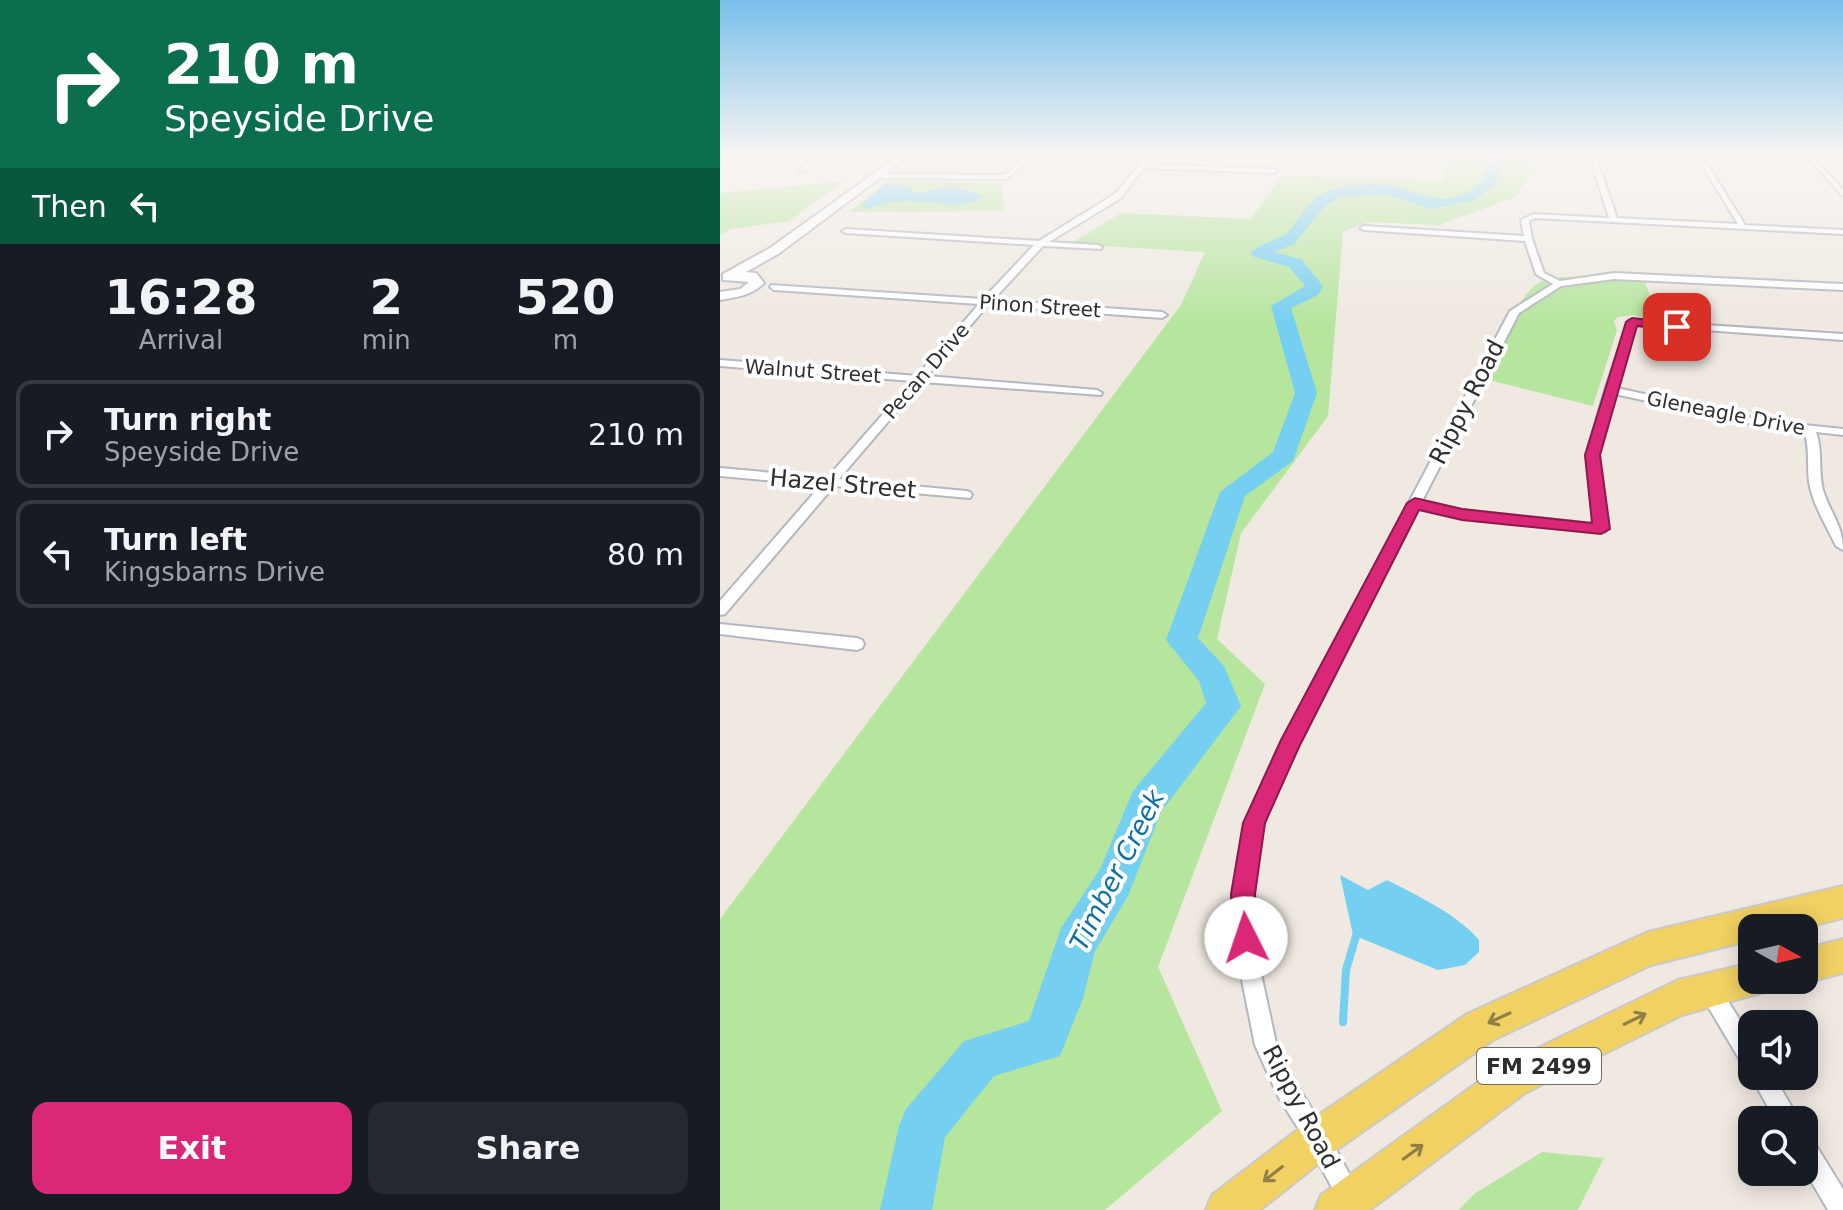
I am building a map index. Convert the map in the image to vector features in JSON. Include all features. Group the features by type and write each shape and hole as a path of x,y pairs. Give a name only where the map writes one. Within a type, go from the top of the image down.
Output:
{"main road":[{"name":"FM 2499","path":"1227,1210 1318,1139 1480,1027 1648,949 1843,902"},
{"path":"1818,962 1843,956"},
{"name":"FM 2499","path":"1343,1204 1512,1080 1678,998 1738,983"}],"street":[{"path":"723,278 774,251 830,210"},
{"name":"Pecan Drive","path":"720,610 986,302 1041,243 1096,210"},
{"path":"1611,210 1614,220"},
{"path":"1733,210 1743,227"},
{"path":"1559,284 1540,274 1525,220 1534,216 1843,232"},
{"path":"1364,228 1528,239"},
{"path":"846,231 1098,247"},
{"path":"720,304 755,286 756,271 774,251"},
{"name":"Rippy Road","path":"1343,1204 1318,1139 1287,1090 1266,1045 1248,960 1243,894 1254,823 1289,746 1515,311 1559,284 1614,276 1843,287"},
{"path":"723,278 754,278"},
{"name":"Pinon Street","path":"774,287 1162,315"},
{"path":"720,296 737,294"},
{"path":"1415,503 1462,514 1601,529 1592,455 1632,322 1843,337"},
{"name":"Walnut Street","path":"720,363 1097,393"},
{"name":"Gleneagle Drive","path":"1610,390 1766,424 1843,432"},
{"path":"1809,429 1817,448 1814,477 1819,498 1843,546"},
{"name":"Hazel Street","path":"720,472 966,495"},
{"path":"720,629 857,644"},
{"path":"1710,990 1738,1036"},
{"path":"1818,1170 1842,1210"}],"green space":[{"path":"720,210 803,210 789,221 730,229 720,236"},
{"path":"851,210 1004,211 849,212"},
{"path":"1257,210 1479,210 1439,225 1369,222 1343,231 1328,416 1241,533 1217,639 1265,684 1158,967 1222,1111 1105,1210 720,1210 720,919 1181,305 1205,252 1070,244 1121,213 1251,219"},
{"path":"1562,277 1644,280 1660,321 1633,315 1618,317 1614,321 1617,330 1593,406 1485,379 1522,300 1537,284"},
{"path":"1542,1152 1604,1158 1578,1210 1459,1210 1474,1194"}],"water":[{"path":"1340,875 1368,890 1387,880 1424,899 1470,931 1479,940 1479,952 1465,965 1438,970 1353,935"}],"waterway":[{"name":"Timber Creek","path":"906,1210 923,1126 980,1057 1044,1040 1061,998 1076,943 1114,882 1146,803 1224,706 1213,675 1182,640 1233,492 1284,456 1306,393 1281,306 1311,291 1314,286 1295,263 1260,253 1288,240 1312,210"},
{"path":"1343,1022 1346,970 1356,936"}],"route":[{"path":"1246,938 1243,894 1254,823 1289,746 1415,503 1462,514 1601,529 1592,455 1632,322 1677,327"}]}
